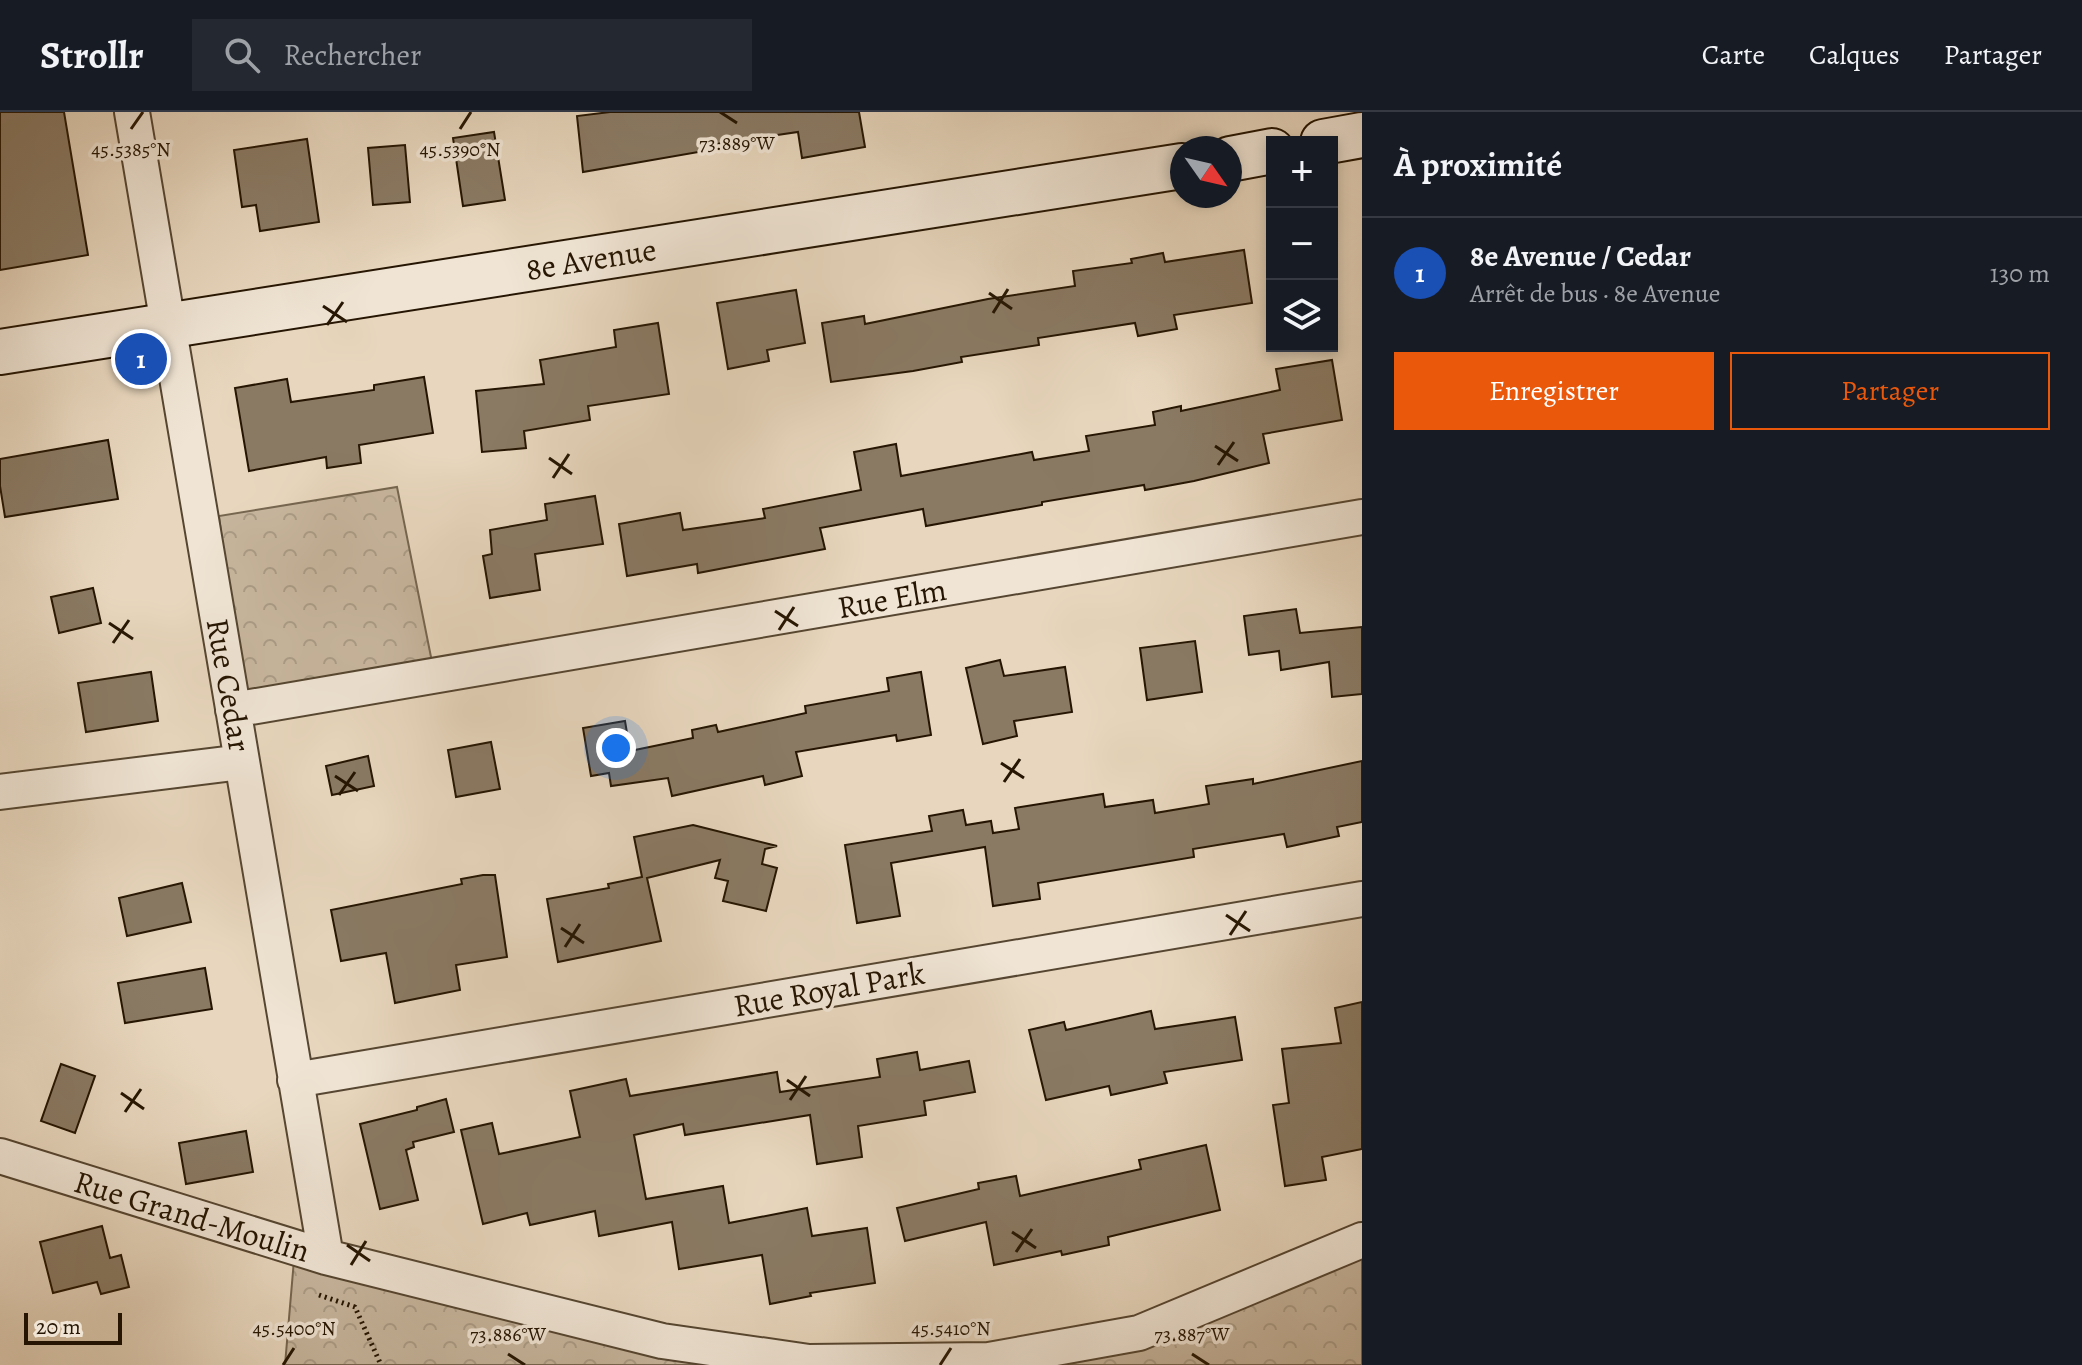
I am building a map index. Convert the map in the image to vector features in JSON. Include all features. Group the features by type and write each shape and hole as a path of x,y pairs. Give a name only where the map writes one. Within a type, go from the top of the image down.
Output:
{"street":[{"name":"Rue Cedar","path":"132,112 326,1257"},
{"path":"1338,139 1362,135"},
{"path":"1242,157 1266,152"},
{"name":"8e Avenue","path":"0,352 1170,168"},
{"name":"Rue Elm","path":"233,710 1362,517"},
{"path":"0,792 242,762"},
{"name":"Rue Royal Park","path":"295,1080 1362,899"},
{"name":"Rue Grand-Moulin","path":"0,1156 326,1257 662,1341 809,1362 989,1360 1139,1333 1362,1240"}],"path":[{"path":"319,1295 355,1307 381,1365"}],"green space":[{"path":"397,487 433,667 242,699 219,516"},
{"path":"1362,1240 1362,1365 285,1365 295,1248 809,1362 1139,1333"}],"building":[{"path":"0,112 64,112 88,255 0,270"},
{"path":"610,112 859,112 865,147 802,158 798,132 709,145 710,150 583,172 577,116"},
{"path":"494,132 505,200 463,206 453,138"},
{"path":"307,139 319,222 260,231 256,205 242,207 234,150"},
{"path":"405,145 410,202 373,205 368,148"},
{"path":"1244,250 1252,303 1174,315 1177,329 1138,336 1135,323 1038,338 1039,345 961,357 962,362 831,382 822,323 864,316 865,324 988,299 1075,286 1073,271 1132,263 1131,259 1163,253 1165,262"},
{"path":"796,290 805,343 767,350 769,361 728,369 717,303"},
{"path":"658,323 669,394 588,406 590,420 524,431 526,448 482,452 476,391 544,384 540,360 616,347 614,330"},
{"path":"1332,360 1342,420 1263,434 1269,463 1145,490 1144,485 926,526 923,509 820,528 825,549 698,573 697,564 627,576 619,524 680,513 683,530 765,518 763,509 861,490 854,452 896,444 901,476 1032,452 1034,460 1089,451 1086,436 1155,425 1153,412 1181,406 1181,411 1280,390 1276,369"},
{"path":"424,377 433,433 359,445 361,463 327,468 326,457 249,471 235,388 287,379 291,402 374,390 374,385"},
{"path":"108,440 118,499 5,517 0,459"},
{"path":"595,496 603,544 535,554 540,590 490,598 483,556 492,554 490,530 547,520 545,504"},
{"path":"93,588 101,623 59,633 51,597"},
{"path":"1296,609 1300,633 1362,627 1362,694 1332,697 1329,662 1281,670 1279,651 1249,655 1244,616"},
{"path":"1195,641 1202,692 1147,700 1140,648"},
{"path":"1000,660 1004,676 1065,667 1072,712 1014,721 1017,736 983,744 966,668"},
{"path":"151,672 158,721 86,732 78,683"},
{"path":"921,672 931,735 897,741 896,735 796,752 802,776 765,785 763,776 672,796 668,778 611,786 609,773 591,776 583,728 625,721 630,751 693,738 692,730 716,725 718,732 806,713 805,706 889,691 887,678"},
{"path":"491,742 500,789 456,797 448,750"},
{"path":"368,756 374,786 332,795 326,766"},
{"path":"1362,761 1362,822 1337,827 1339,836 1287,847 1284,834 1193,849 1194,857 1038,883 1040,899 993,906 985,847 891,863 900,916 857,923 845,845 932,831 929,816 963,810 966,825 991,821 993,833 1019,829 1015,808 1103,794 1105,807 1153,800 1155,813 1209,804 1206,786 1253,779 1253,784"},
{"path":"693,825 777,846 765,849 762,864 777,868 766,911 723,901 728,881 715,878 720,860 647,878 661,941 558,962 547,899 609,888 608,884 642,877 634,837"},
{"path":"495,875 507,957 456,965 460,990 395,1003 386,953 341,961 331,910 462,884 461,879"},
{"path":"182,883 191,922 127,936 119,898"},
{"path":"205,968 212,1009 125,1023 118,983"},
{"path":"1362,1002 1362,1149 1322,1157 1326,1180 1285,1186 1273,1105 1289,1103 1282,1049 1341,1043 1335,1008"},
{"path":"1151,1011 1155,1029 1235,1017 1242,1060 1164,1072 1167,1083 1111,1095 1109,1086 1046,1100 1029,1030 1064,1022 1066,1030"},
{"path":"917,1052 920,1070 969,1061 975,1092 924,1101 926,1115 858,1126 862,1157 817,1164 810,1115 685,1135 683,1124 634,1135 646,1199 723,1186 729,1223 807,1208 812,1236 867,1228 875,1283 810,1293 811,1296 770,1304 762,1255 679,1269 672,1222 599,1236 595,1211 530,1225 527,1213 483,1224 461,1130 492,1123 499,1154 580,1137 570,1091 626,1079 630,1096 777,1072 780,1092 880,1077 877,1059"},
{"path":"61,1064 95,1076 75,1133 41,1121"},
{"path":"446,1099 454,1132 413,1142 414,1147 406,1150 418,1200 380,1209 360,1124 417,1110 417,1107"},
{"path":"246,1131 253,1172 186,1184 179,1143"},
{"path":"1206,1145 1220,1210 1108,1237 1109,1245 994,1265 986,1222 905,1241 897,1208 979,1189 978,1183 1016,1176 1020,1196 1141,1169 1139,1160"},
{"path":"102,1226 110,1258 121,1255 129,1287 101,1294 97,1282 53,1293 40,1242"}],"place":[{"name":"8e Avenue / Cedar","path":"141,359"}]}
